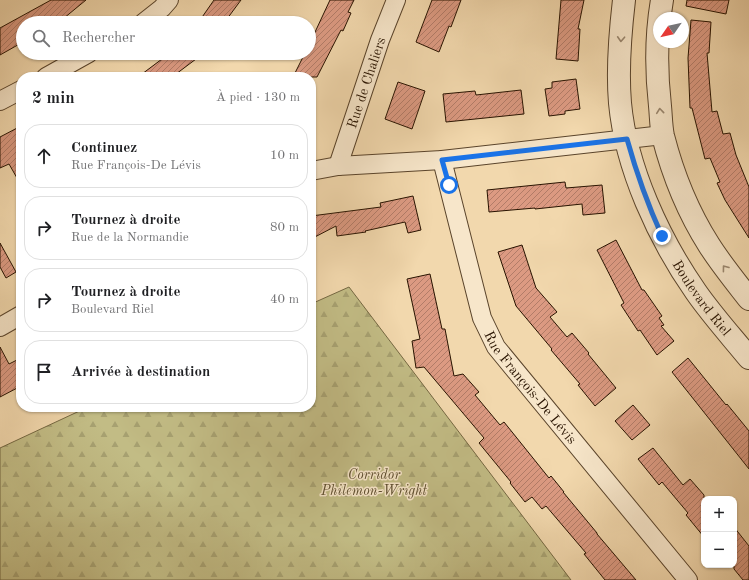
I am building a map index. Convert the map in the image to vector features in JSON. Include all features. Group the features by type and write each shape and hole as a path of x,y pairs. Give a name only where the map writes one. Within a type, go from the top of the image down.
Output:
{"street":[{"path":"152,16 169,0"},
{"name":"Rue de Chaliers","path":"338,166 380,40 396,0"},
{"name":"Boulevard Riel","path":"624,0 619,68 620,104 627,139 640,183 662,236 696,293 749,358"},
{"path":"662,0 659,15 657,48 657,83 663,135 679,186 694,220 723,267 749,299"},
{"path":"55,72 76,60"},
{"path":"0,101 16,93"},
{"path":"316,170 338,166 442,160 663,135"},
{"name":"Rue François-De Lévis","path":"442,160 482,318 496,347 688,580"},
{"path":"0,327 16,318"}],"green space":[{"name":"Corridor Philemon-Wright","path":"349,287 571,580 0,580 0,448 77,412 316,412 316,302"}],"building":[{"path":"51,0 86,0 67,16 22,16"},
{"path":"214,0 241,0 229,16 203,16"},
{"path":"330,0 354,0 348,12 351,13 343,31 341,30 317,77 316,72 296,72 302,60 316,60 316,30"},
{"path":"432,0 461,0 451,27 449,26 439,52 416,42"},
{"path":"561,0 584,0 578,29 580,29 578,61 556,59"},
{"path":"687,0 729,0 726,14 686,6"},
{"path":"16,19 16,46 0,55 0,28"},
{"path":"691,20 711,22 709,53 707,53 712,112 717,111 723,134 730,133 736,155 749,187 749,238 725,200 717,183 720,182 710,158 705,159 692,108 690,108 688,58"},
{"path":"161,60 195,60 179,72 145,72"},
{"path":"576,79 580,109 565,111 565,114 549,116 545,89 552,88 552,82"},
{"path":"398,82 425,91 412,129 385,119"},
{"path":"521,90 524,114 446,122 443,94 475,91 476,95"},
{"path":"16,129 16,176 9,164 0,168 0,137"},
{"path":"565,182 566,188 602,185 605,213 583,215 582,204 489,212 487,190"},
{"path":"413,196 421,230 408,233 405,222 365,231 366,232 337,236 336,226 316,236 316,215 381,207 380,203"},
{"path":"616,240 642,290 644,290 662,316 659,318 664,325 661,326 674,341 657,355 640,330 638,331 621,305 624,303 597,250"},
{"path":"0,243 16,272 6,278 0,267"},
{"path":"522,245 536,288 557,312 550,317 567,337 572,333 616,388 595,406 578,385 580,384 516,306 498,252"},
{"path":"430,274 442,329 445,329 454,376 463,374 479,392 475,395 500,425 504,422 549,478 551,476 636,580 605,580 584,554 586,553 546,506 542,509 532,497 525,502 510,483 511,482 479,443 484,438 424,367 416,368 412,341 420,339 407,279"},
{"path":"0,347 9,364 16,360 16,389 0,397"},
{"path":"688,358 749,431 749,469 672,372"},
{"path":"633,405 650,425 632,440 615,421"},
{"path":"653,448 683,485 690,479 704,495 701,496 701,533 686,515 688,513 662,482 659,485 638,459"},
{"path":"737,531 749,546 749,580 743,580 734,569 737,568"}],"route":[{"path":"449,185 442,160 627,139 637,176 662,236"}]}
